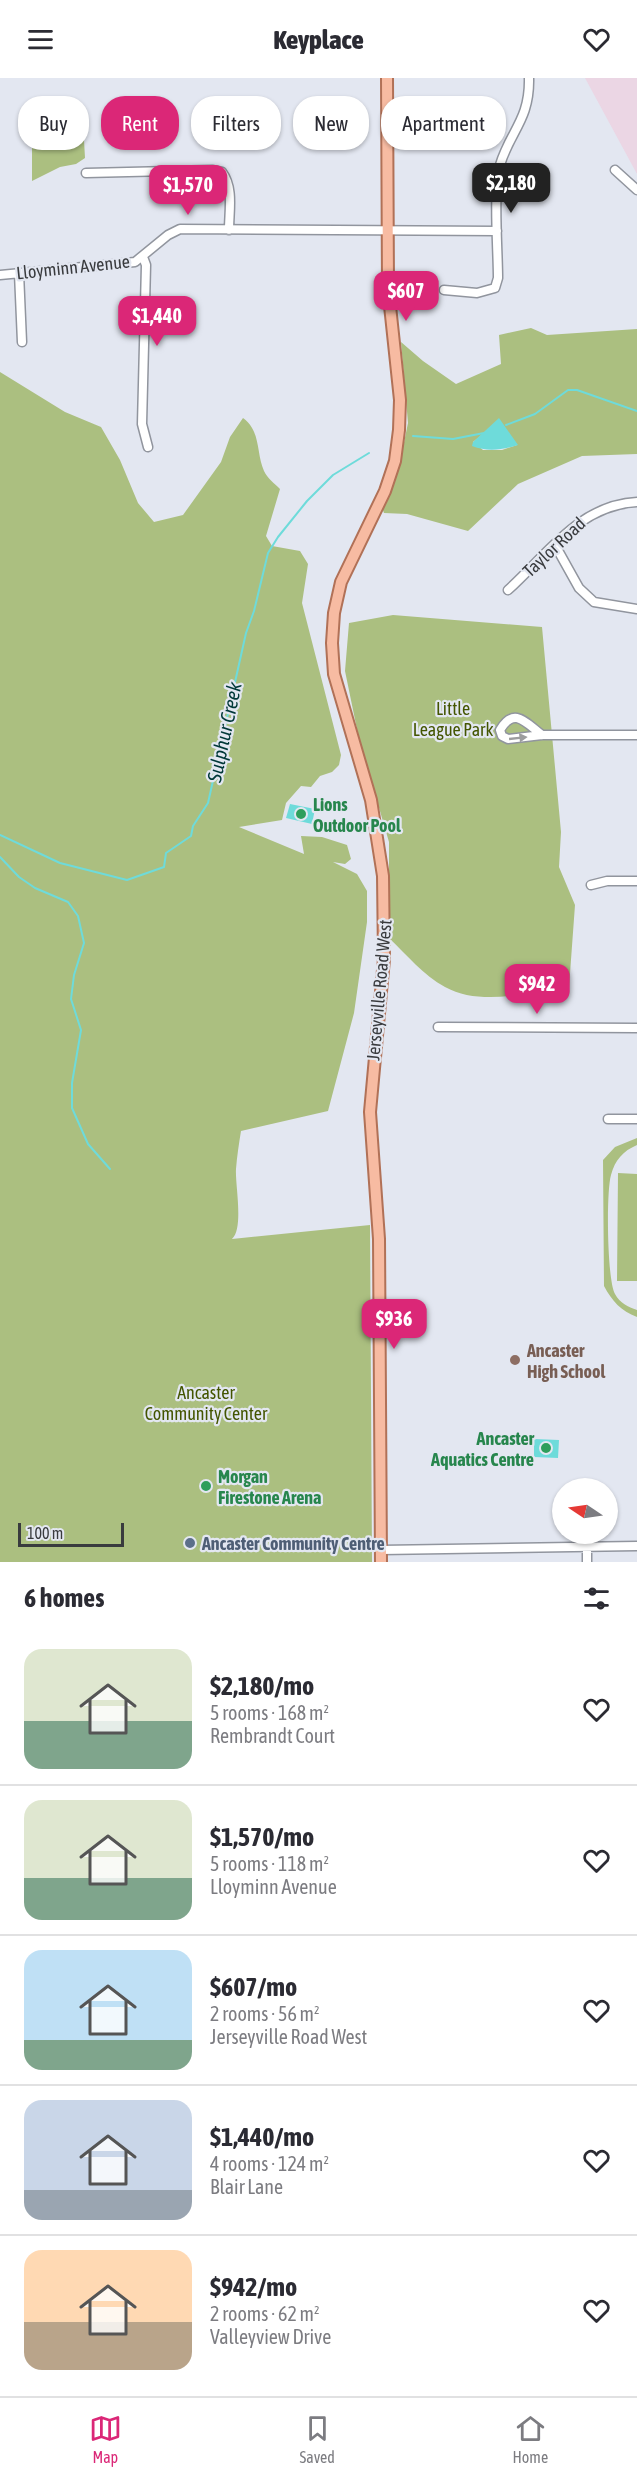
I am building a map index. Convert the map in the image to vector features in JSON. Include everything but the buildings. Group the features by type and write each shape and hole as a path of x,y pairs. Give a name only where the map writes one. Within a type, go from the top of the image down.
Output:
{"main road":[{"name":"Jerseyville Road West","path":"381,1562 379,1239 370,1112 384,959 383,876 371,800 334,674 332,643 334,613 341,582 385,491 395,461 399,430 400,400 388,287 387,78"}],"street":[{"path":"444,290 477,293 495,288 498,278 497,231 500,167 520,126 529,98 529,78"},
{"path":"86,173 212,170 222,172 228,180 230,190 229,230"},
{"path":"615,171 637,189"},
{"name":"Lloyminn Avenue","path":"0,275 135,262 168,235 180,230 497,231"},
{"path":"143,256 146,265 142,424 148,447"},
{"path":"19,273 22,342"},
{"name":"Taylor Road","path":"508,590 586,516 607,506 637,502"},
{"path":"555,545 579,588 594,602 637,609"},
{"path":"542,735 637,735"},
{"path":"591,885 607,881 637,881"},
{"path":"438,1027 637,1028"},
{"path":"608,1119 637,1119"},
{"path":"381,1550 637,1546"},
{"path":"587,1547 587,1562"}],"shaded area":[{"path":"585,78 637,78 637,174"}],"green space":[{"path":"32,150 85,150 85,158 76,164 60,167 32,181"},
{"path":"531,328 547,335 637,329 637,454 582,456 518,484 468,531 407,514 384,513 382,508 399,467 408,423 401,342 456,384 501,364 499,335","holes":["484,433 517,445 502,450 483,450 473,442"]},
{"name":"Ancaster Community Center","path":"0,372 65,412 101,427 120,460 138,503 154,522 183,515 221,462 230,437 243,418 253,429 264,471 280,489 266,536 272,546 300,551 308,564 302,603 341,755 339,765 332,772 320,776 311,787 301,786 286,803 282,820 239,827 304,854 301,836 322,837 347,845 351,859 345,864 333,862 357,874 367,891 367,922 354,1013 328,1111 241,1131 236,1169 238,1226 232,1239 370,1225 372,1562 0,1562"},
{"name":"Little League Park","path":"393,615 542,627 561,832 559,867 575,905 569,987 490,997 459,993 430,977 389,938 389,842 359,739 345,671 349,623"},
{"path":"637,1138 637,1145 617,1160 611,1175 608,1216 612,1286 619,1300 637,1310 637,1317 618,1305 604,1286 603,1160 615,1147"},
{"path":"618,1173 637,1174 637,1281 617,1281"}],"water":[{"path":"499,418 518,445 495,450 472,446 473,442"},
{"name":"Lions Outdoor Pool","path":"290,804 315,809 312,824 286,818"},
{"name":"Ancaster Aquatics Centre","path":"534,1439 559,1440 558,1458 534,1457"}],"waterway":[{"path":"506,425 535,414 568,390 577,390 637,411"},
{"name":"Sulphur Creek","path":"413,436 453,439 484,433"},
{"name":"Sulphur Creek","path":"0,835 60,863 127,880 164,867 166,853 191,836 193,826 208,803 246,633 254,611 268,553 307,501 333,475 369,453"},
{"path":"0,857 19,877 35,888 68,902 78,916 84,943 74,975 71,999 81,1030 72,1083 72,1108 88,1144 110,1169"}],"place":[{"name":"Lions Outdoor Pool","path":"301,814"},
{"name":"Ancaster High School","path":"515,1360"},
{"name":"Ancaster Aquatics Centre","path":"546,1448"},
{"name":"Morgan Firestone Arena","path":"206,1486"},
{"name":"Ancaster Community Centre","path":"190,1543"}]}
